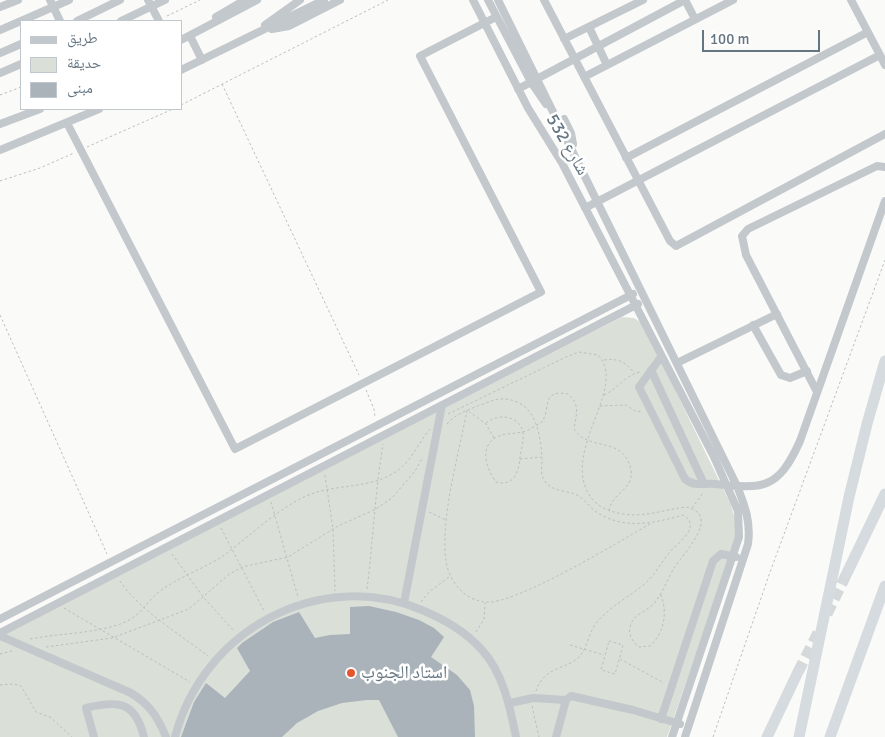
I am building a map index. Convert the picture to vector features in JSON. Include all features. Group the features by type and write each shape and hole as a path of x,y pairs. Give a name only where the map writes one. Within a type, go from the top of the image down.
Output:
{"highway":[{"path":"799,737 849,497 866,424 885,361"},
{"path":"847,573 885,494"},
{"path":"830,737 885,586"},
{"path":"767,737 798,672"}],"street":[{"path":"0,7 18,0"},
{"path":"0,30 52,4 69,0"},
{"path":"79,20 120,0"},
{"path":"123,20 149,4 165,0"},
{"path":"182,40 201,29 226,10 245,0"},
{"path":"201,29 257,0"},
{"path":"249,37 300,0"},
{"path":"182,70 324,0"},
{"path":"263,30 289,26 340,0"},
{"name":"شارع 532","path":"472,0 518,89 585,208 728,485 738,511 740,523 739,537 672,737"},
{"path":"488,0 496,17 571,133 575,153"},
{"path":"498,0 536,79"},
{"path":"503,0 536,79"},
{"path":"544,0 670,241 676,246 885,134"},
{"path":"564,39 642,0"},
{"path":"518,89 574,57 685,0 695,19"},
{"path":"584,77 695,19 717,4 733,0"},
{"path":"851,0 885,65"},
{"path":"52,4 60,20"},
{"path":"149,4 158,20"},
{"path":"67,124 235,449 541,292 420,56 496,17"},
{"path":"588,27 607,65"},
{"path":"626,158 868,32"},
{"path":"190,36 202,60"},
{"path":"0,53 20,44"},
{"path":"585,208 880,55"},
{"path":"0,73 20,64"},
{"name":"شارع 532","path":"536,79 561,124 597,202 738,486 749,524 748,544 685,737"},
{"path":"0,124 37,110"},
{"path":"0,150 98,110"},
{"path":"817,392 746,255 742,236 748,229 868,170 877,166 885,166"},
{"path":"661,356 640,387 685,479 693,484 752,488 767,483 778,476 791,461 885,201"},
{"path":"0,619 641,289"},
{"path":"0,634 646,300"},
{"path":"677,363 777,314"},
{"path":"753,325 781,376 790,378 807,372"},
{"path":"650,370 704,484"},
{"path":"404,603 442,405"},
{"path":"661,719 713,560 721,554 742,560"},
{"path":"175,737 178,723 197,686 214,661 239,637 268,618 312,600 366,595 404,603 462,630 483,651 501,681 510,703 516,737"},
{"path":"0,634 144,701 158,718 166,737"},
{"path":"556,737 566,700 571,696 590,698 689,726"},
{"path":"510,703 533,698 566,700"},
{"path":"94,737 86,708 112,703 122,704 128,708 138,720 144,737"}],"path":[{"path":"161,20 200,0"},
{"path":"182,104 388,0"},
{"path":"222,84 363,384 374,409 376,425"},
{"path":"0,95 20,88"},
{"path":"713,737 769,575 885,260"},
{"path":"0,315 111,562"},
{"path":"603,360 615,359 627,364 634,373"},
{"path":"603,395 614,391 634,373 650,370"},
{"path":"486,424 492,418 504,416 516,422 523,432 520,468 514,478 505,483 496,482 485,457 486,449 494,438 523,432 544,420 547,400 554,394 568,394 577,405 578,414 574,430 579,437 587,441 615,447 625,455 632,474 629,485 610,503 610,511"},
{"path":"436,437 450,421 467,410 500,398 520,403 528,410 536,425 542,456 541,472 544,480 550,486 558,491 575,494 596,512 610,520 650,524"},
{"path":"599,406 626,405 637,412 649,407"},
{"path":"467,410 486,424 494,438"},
{"path":"467,410 447,520 445,547 450,576 456,587 466,594 485,602 497,602 560,575 650,524 683,515 689,519 691,524 689,532 668,554 652,577 606,612 596,623 583,649 576,658 560,666 539,683 533,698 532,709 540,737"},
{"path":"366,595 376,510 377,482 384,442 381,436"},
{"path":"0,654 28,648 112,638 189,609 204,598 228,574 242,566 288,557 333,529 376,510 392,498 415,471 426,453"},
{"path":"520,459 542,456"},
{"path":"323,466 333,529 335,597"},
{"path":"692,508 703,494 704,484"},
{"path":"268,494 288,557 300,605"},
{"path":"422,509 447,520"},
{"path":"218,521 268,618"},
{"path":"167,547 204,598 239,637"},
{"path":"116,574 125,588 161,620 214,661"},
{"path":"416,608 429,592 450,576"},
{"path":"660,593 664,601 664,615 660,634 650,646 639,647 631,637 631,624 634,618 656,601 660,593"},
{"path":"471,639 484,619 485,602"},
{"path":"57,604 112,638 197,686"},
{"path":"609,641 623,645 619,659 615,674 601,670 609,641"},
{"path":"570,645 605,655"},
{"path":"619,659 646,672 671,688"},
{"path":"0,685 13,684 21,686 36,712 50,717 72,737"}],"green space":[{"path":"622,317 634,318 643,324 731,505 736,522 735,538 728,562 667,737 0,737 0,635"}],"building":[{"name":"استاد الجنوب","path":"369,606 396,612 419,620 434,628 444,637 431,657 457,675 470,690 474,706 475,737 398,737 379,700 367,700 342,703 318,711 297,723 282,737 181,737 194,702 206,683 225,698 250,671 237,648 242,643 273,622 299,612 315,638 350,634 350,607"}],"tunnel":[{"path":"827,614 847,573"},
{"path":"798,672 820,629"}],"place":[{"name":"استاد الجنوب","path":"351,673"}]}
